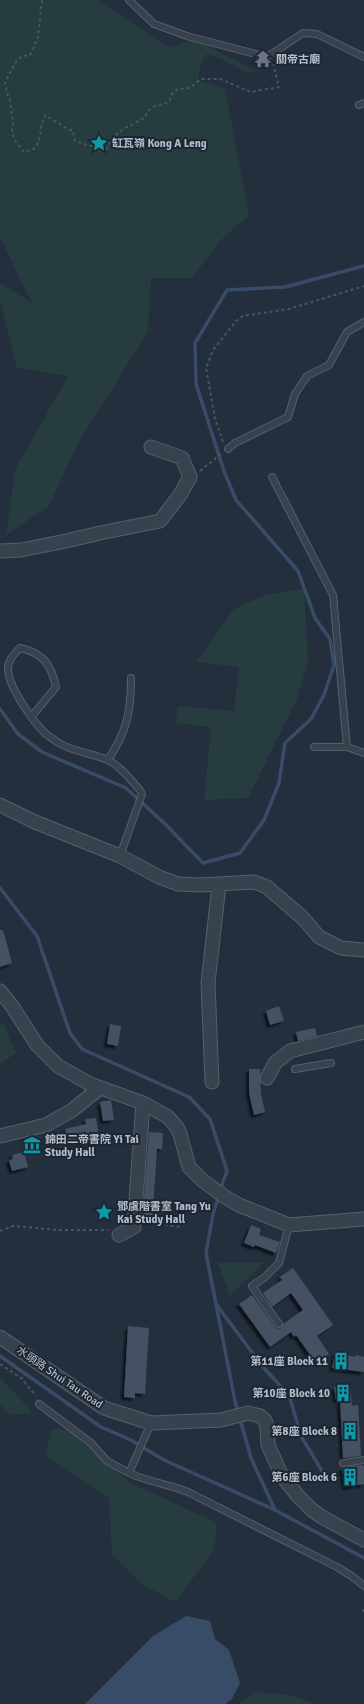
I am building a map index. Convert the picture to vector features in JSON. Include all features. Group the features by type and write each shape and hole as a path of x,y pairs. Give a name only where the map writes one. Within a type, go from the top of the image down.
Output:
{"street":[{"path":"0,551 21,550 160,521 180,496 190,477 182,458 151,447"},
{"path":"0,805 35,822 120,856 159,877 178,884 254,882 267,888 303,918 319,937 342,948 364,950"},
{"path":"212,1082 208,983 220,884"},
{"path":"0,991 12,1006 33,1040 47,1056 64,1070 100,1088 142,1103 163,1113 173,1121 180,1134 189,1167 202,1180 239,1205 289,1225 364,1219"},
{"path":"268,1078 275,1063 290,1051 364,1032"},
{"path":"0,1136 46,1125 71,1111 100,1088"},
{"path":"119,1235 134,1227 142,1103"},
{"name":"水頭路 Shui Tau Road","path":"0,1337 104,1408 149,1428 221,1420 248,1414 260,1416 267,1426 268,1445 282,1476 305,1504 322,1518 364,1540"}],"lane":[{"path":"129,0 154,24 187,36 263,56 270,55 303,33 317,34 364,57"},
{"path":"226,450 235,443 288,417 295,394 307,376 329,365 347,332 364,322"},
{"path":"272,477 333,595 347,747"},
{"path":"32,716 56,687 51,669 42,657 32,651 20,648 12,655 8,668 11,684 32,716 46,734 61,744 108,760 124,771 140,789 142,794 137,804 120,856"},
{"path":"108,760 118,745 129,715 131,678"},
{"path":"314,747 347,747 364,753"},
{"path":"295,1069 331,1062"},
{"path":"279,1324 252,1286 264,1278 278,1264 289,1225"},
{"path":"39,1404 91,1443 107,1461 148,1481 168,1485 188,1492 337,1567 364,1586"},
{"path":"129,1473 149,1428"},
{"path":"343,1463 364,1460"}],"path":[{"path":"42,0 38,37 30,55 22,56 16,60 5,82 13,122 12,132 24,152 36,148 41,136 40,126 45,115 73,131 75,141 106,151 111,138 123,129 144,118 149,110 154,106 169,102 173,92 179,89 190,88 201,79 220,79 251,92 279,86 270,55"},
{"path":"206,467 226,450 215,418 206,368 213,350 236,321 243,316 289,309 364,286"},
{"path":"134,1227 142,1221 180,1227"},
{"path":"0,1231 13,1226 60,1230 113,1230 119,1235"},
{"path":"0,1364 21,1378 36,1394 39,1404"},
{"path":"364,1610 364,1613"}],"green space":[{"path":"0,0 99,0 170,48 190,40 204,44 257,72 243,71 224,60 206,54 201,64 198,80 225,89 249,215 220,241 192,278 151,278 148,332 78,443 49,506 6,535 15,470 68,376 17,368 0,302 0,283 32,303 0,237"},
{"path":"304,589 308,660 297,699 248,798 204,800 211,727 176,723 178,706 234,711 239,667 196,662 234,609 265,595"},
{"path":"3,1023 16,1053 0,1064 0,1024"},
{"path":"218,1263 264,1263 230,1296"},
{"path":"0,1377 33,1413 11,1415 0,1405"},
{"path":"51,1429 72,1430 129,1482 217,1523 214,1550 175,1602 140,1583 112,1554 109,1498 46,1457"},
{"path":"254,1692 289,1695 317,1704 239,1704"}],"water":[{"path":"186,1616 210,1621 215,1639 229,1650 240,1683 232,1699 225,1704 85,1704 153,1636"}],"building":[{"path":"0,930 3,930 12,963 0,967"},
{"path":"279,1006 284,1021 270,1025 266,1011"},
{"path":"110,1024 121,1026 118,1046 107,1044"},
{"path":"315,1028 317,1036 298,1041 296,1032"},
{"path":"249,1069 260,1069 261,1094 265,1112 254,1115 249,1093"},
{"path":"111,1100 114,1120 103,1121 100,1102"},
{"path":"96,1118 99,1137 68,1142 65,1129 86,1124 85,1119"},
{"path":"149,1132 163,1133 162,1149 157,1149 152,1222 142,1222"},
{"path":"24,1152 28,1167 12,1171 9,1160 13,1159 12,1155"},
{"path":"251,1225 261,1229 259,1235 280,1242 276,1253 255,1245 254,1247 244,1243"},
{"path":"293,1268 333,1325 317,1336 329,1354 316,1363 296,1335 294,1337 291,1332 270,1347 239,1304 252,1295 277,1329 281,1328 283,1324 303,1310 291,1293 272,1307 263,1293 282,1280 280,1277"},
{"path":"128,1326 149,1328 145,1394 135,1393 135,1398 124,1397"},
{"path":"335,1352 355,1357 356,1355 364,1357 364,1372 332,1368"},
{"path":"350,1385 352,1406 358,1405 361,1456 343,1458 340,1400 336,1400 334,1387"},
{"path":"364,1466 364,1484 345,1487 342,1469 344,1467"}],"waterway":[{"path":"0,709 18,734 42,752 126,788 164,823 203,863 240,853 264,820 279,783 285,743 311,719 324,695 334,665 330,639 315,618 298,571 236,500 224,471 196,384 195,343 227,290 285,287 364,266"},
{"path":"0,888 37,936 70,1033 82,1049 189,1097 210,1119 227,1171 220,1190"},
{"path":"219,1196 213,1214 206,1253 235,1401 251,1458 275,1510"},
{"path":"216,1304 263,1367 289,1395 301,1436 322,1471"},
{"path":"0,1356 101,1427 131,1440 164,1460 275,1510 364,1558"}],"place":[{"name":"關帝古廟","path":"263,59"},
{"name":"缸瓦嶺 Kong A Leng","path":"99,143"},
{"name":"錦田二帝書院 Yi Tai Study Hall","path":"32,1145"},
{"name":"鄧虞階書室 Tang Yu Kai Study Hall","path":"104,1212"},
{"name":"第11座 Block 11","path":"341,1361"},
{"name":"第10座 Block 10","path":"343,1393"},
{"name":"第8座 Block 8","path":"350,1431"},
{"name":"第6座 Block 6","path":"350,1477"}]}
